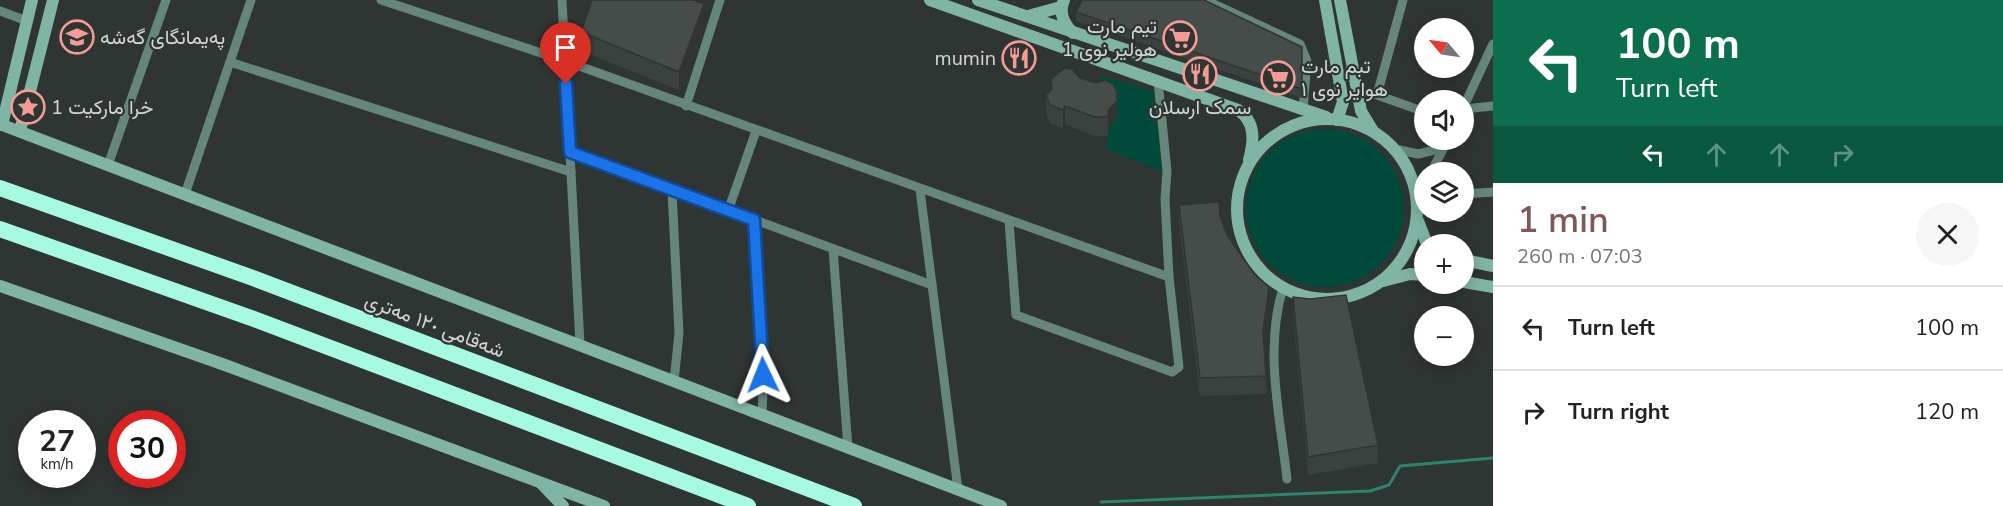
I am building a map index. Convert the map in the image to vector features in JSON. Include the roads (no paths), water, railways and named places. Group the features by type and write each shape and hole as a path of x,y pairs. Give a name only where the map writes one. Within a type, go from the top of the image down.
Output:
{"highway":[{"name":"شەقامی ١٢٠ مەتری","path":"0,188 253,278 854,506"},
{"path":"0,229 254,319 748,506"}],"street":[{"path":"32,0 1,124 1001,506"},
{"path":"20,131 52,0"},
{"path":"108,165 166,0"},
{"path":"185,194 251,0"},
{"path":"381,0 565,62 1169,277"},
{"path":"562,0 580,344"},
{"path":"686,106 720,0"},
{"path":"930,0 1238,110 1246,117 1253,133 1248,167"},
{"path":"978,0 1074,34 1373,131"},
{"path":"1205,0 1300,45 1307,61 1303,109"},
{"path":"1325,0 1343,102 1335,119"},
{"path":"1340,0 1361,111 1373,131 1395,150 1414,185"},
{"path":"1403,0 1377,95 1414,108"},
{"path":"1026,17 1063,3 1064,23 1074,34"},
{"path":"0,11 27,21"},
{"path":"702,17 712,21"},
{"path":"1472,90 1493,44"},
{"path":"230,62 571,172"},
{"path":"1009,221 1016,315 1172,372 1179,367 1169,277 1165,199 1167,171 1158,81"},
{"path":"1238,110 1246,102 1246,90"},
{"path":"1474,107 1493,106"},
{"path":"1335,119 1304,122 1283,130 1265,144 1248,167 1242,180 1237,207 1241,235 1246,248 1261,271 1283,288 1308,297 1335,298 1361,292 1386,277 1405,253 1416,222"},
{"path":"728,211 756,131"},
{"path":"1395,150 1418,154 1435,150"},
{"path":"570,152 932,285"},
{"path":"920,190 958,489"},
{"path":"672,191 679,333 674,381"},
{"path":"1474,193 1493,192"},
{"path":"754,220 764,367 762,414"},
{"path":"833,249 848,448"},
{"path":"1474,262 1493,266"},
{"path":"1374,285 1393,277 1414,276"},
{"path":"1474,284 1493,287"},
{"path":"0,286 225,364 604,506"},
{"path":"1283,288 1276,316 1273,345 1287,479"},
{"path":"539,481 563,506"}],"waterway":[{"path":"1101,502 1370,491 1389,485 1400,466 1493,458"}],"place":[{"name":"پەیمانگای گەشە","path":"77,37"},
{"name":"تيم مارت هولير نوى 1","path":"1180,38"},
{"name":"mumin","path":"1019,58"},
{"name":"سمک ارسلان","path":"1200,74"},
{"name":"تبم مارت هواير نوى ١","path":"1278,78"},
{"name":"خرا ماركيت 1","path":"28,107"}]}
